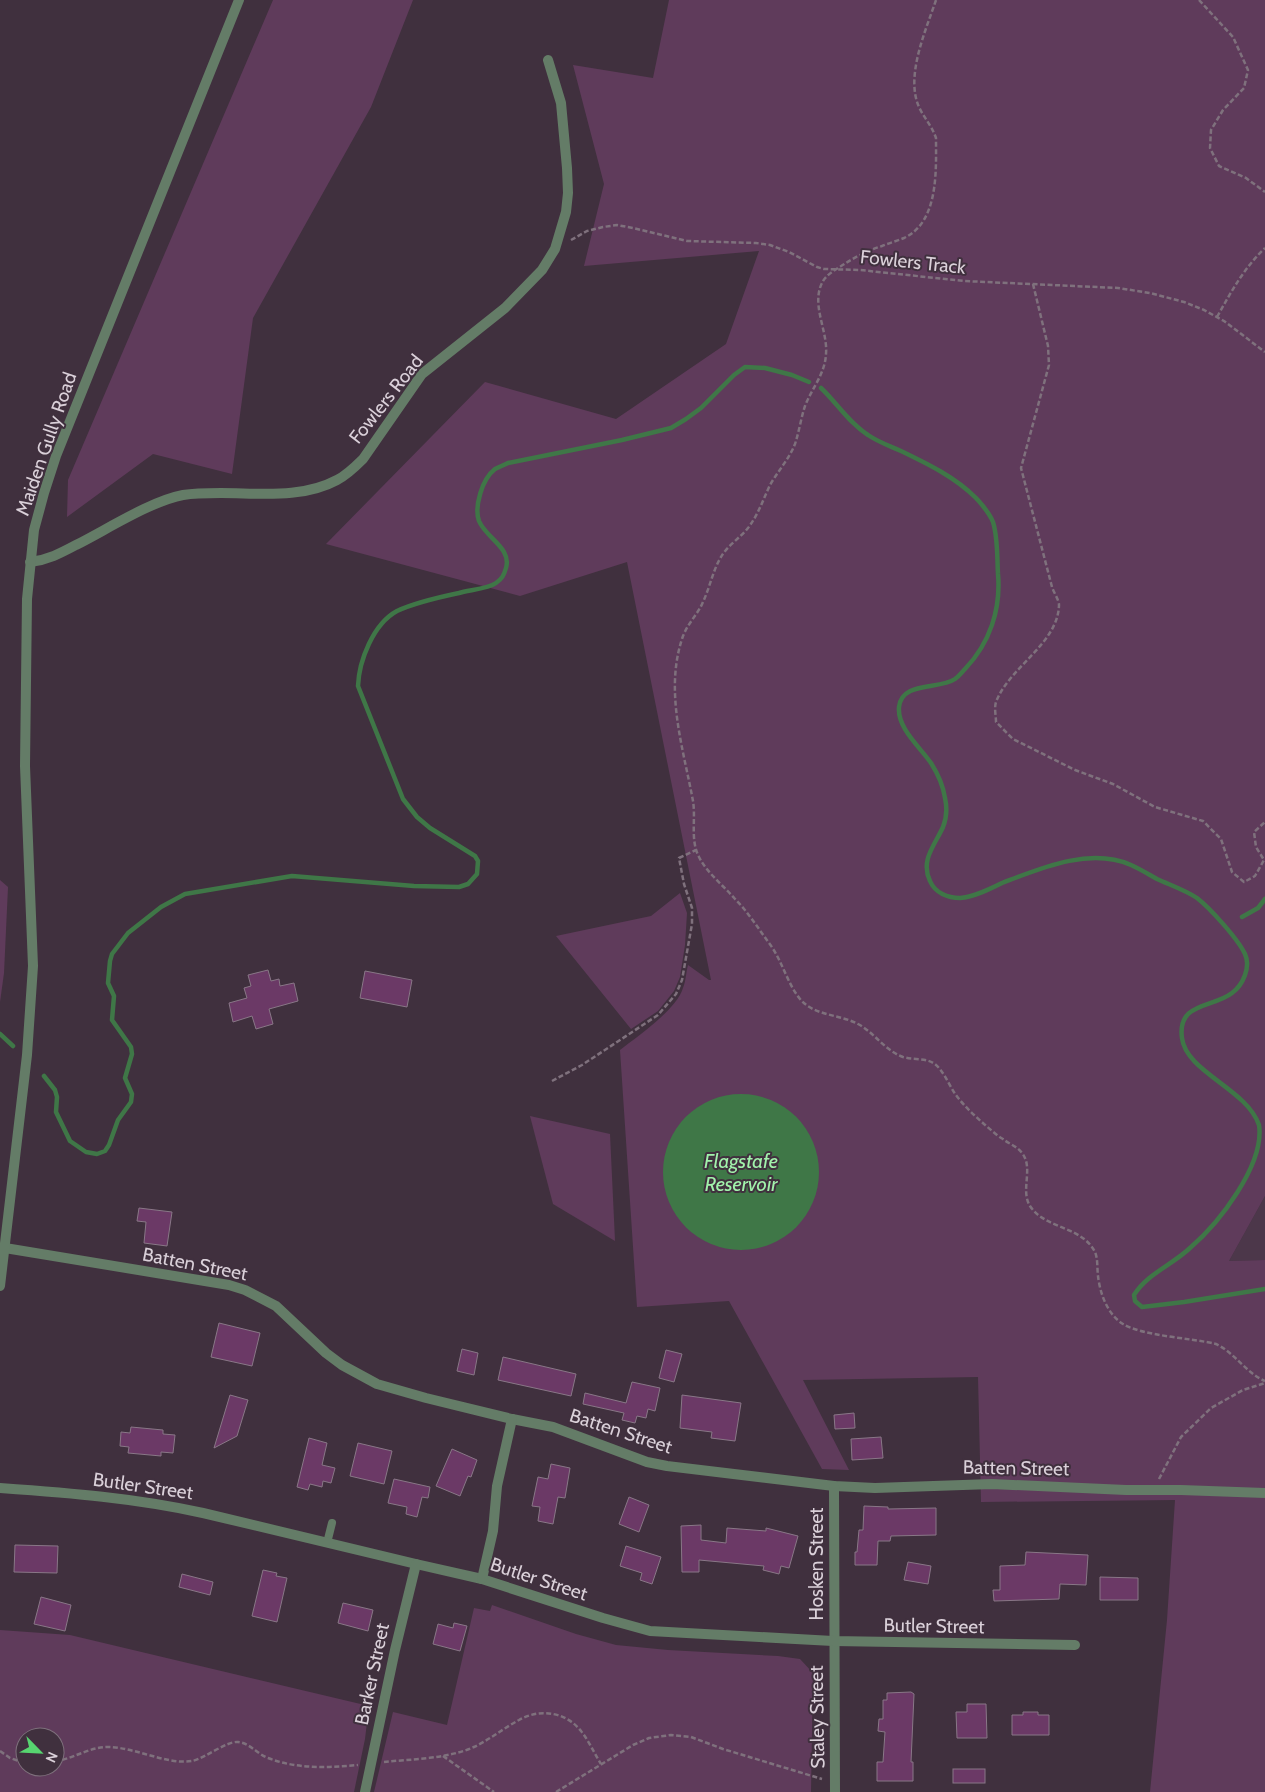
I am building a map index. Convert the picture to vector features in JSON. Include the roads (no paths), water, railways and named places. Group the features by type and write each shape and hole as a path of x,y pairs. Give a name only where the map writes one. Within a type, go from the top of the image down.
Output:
{"street":[{"name":"Maiden Gully Road","path":"0,1286 27,1055 33,966 25,766 25,632 30,562 37,521 56,456 239,0"},
{"name":"Fowlers Road","path":"30,562 52,558 148,508 182,495 209,493 277,494 304,491 325,486 351,471 363,458 428,368 505,308 542,270 555,249 566,212 568,193 560,103 548,60"},
{"name":"Batten Street","path":"5,1248 229,1285 245,1290 276,1306 326,1352 359,1376 400,1391 552,1427 647,1462 667,1466 834,1486 875,1488 992,1484 1126,1490 1265,1493"},
{"path":"482,1579 493,1530 497,1486 512,1419"},
{"name":"Hosken Street","path":"833,1642 834,1486"},
{"name":"Butler Street","path":"0,1488 108,1496 171,1506 482,1579 602,1618 650,1631 833,1642 1075,1645"},
{"name":"Barker Street","path":"365,1792 395,1650 416,1564"},
{"name":"Staley Street","path":"833,1642 835,1788"}],"lane":[{"path":"327,1543 332,1523"}],"water":[{"name":"Flagstafe Reservoir","path":"733,1094 749,1094 764,1097 778,1103 791,1111 802,1122 816,1149 819,1172 818,1187 810,1209 802,1222 791,1233 764,1247 749,1250 733,1250 718,1247 704,1241 691,1233 680,1222 666,1195 663,1180 663,1164 666,1149 672,1135 680,1122 691,1111 718,1097"}],"waterway":[{"path":"44,1076 55,1090 57,1097 56,1112 70,1141 86,1152 97,1154 105,1151 118,1120 131,1102 132,1094 125,1078 132,1054 131,1047 112,1020 114,996 108,983 112,954 128,933 161,907 185,894 292,876 414,886 459,887 468,884 477,874 478,861 475,856 430,828 417,817 403,799 358,686 364,655 374,634 388,617 397,611 419,603 488,587 502,577 507,561 505,555 482,527 478,515 480,493 486,479 495,469 508,463 671,428 701,408 734,375 745,367 765,368 792,375 809,382"},
{"path":"821,388 849,419 868,435 931,466 968,490 988,512 995,528 998,600 987,637 974,659 955,679 922,687 907,693 899,707 899,715 905,730 938,775 946,801 943,827 928,859 927,873 932,885 939,892 947,896 960,898 971,896 1049,866 1082,859 1099,858 1115,860 1131,865 1197,898 1223,924 1245,954 1247,964 1243,981 1236,990 1224,998 1191,1012 1185,1018 1182,1026 1182,1038 1186,1050 1194,1061 1242,1101 1252,1112 1259,1125 1259,1141 1255,1158 1237,1192 1213,1224 1183,1254 1146,1281 1134,1295 1135,1301 1142,1307 1265,1289"},
{"path":"1242,917 1258,908 1265,899"},
{"path":"0,1034 13,1046"}]}
